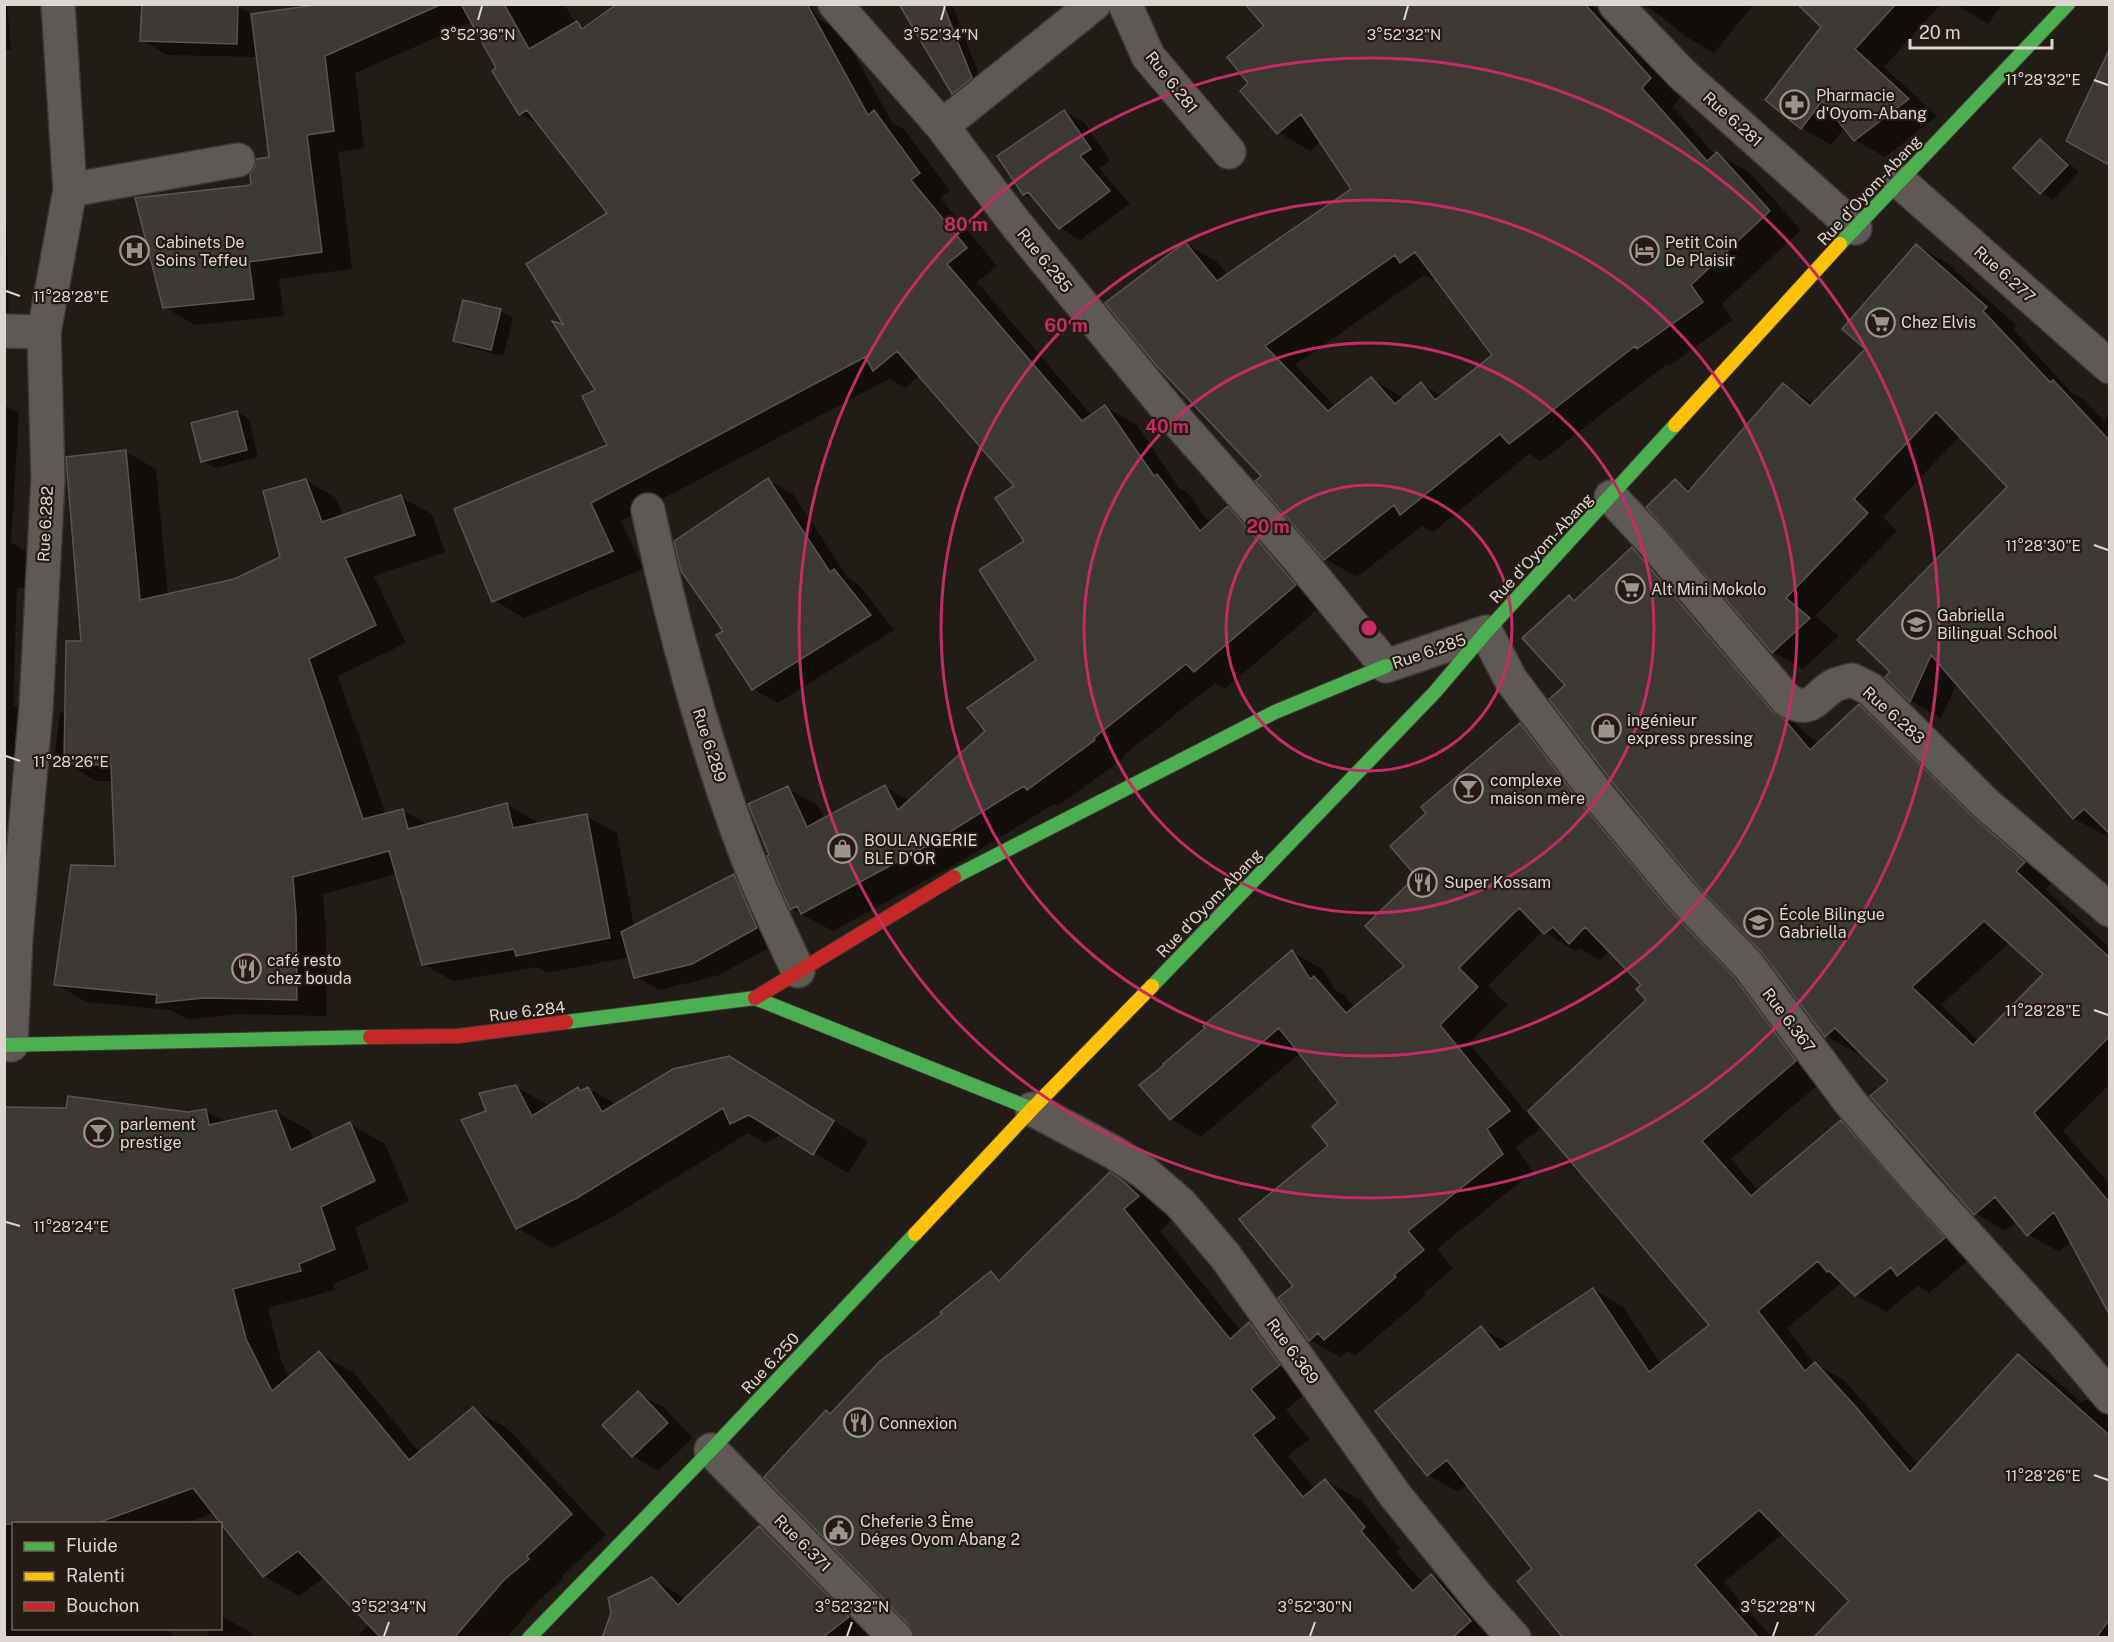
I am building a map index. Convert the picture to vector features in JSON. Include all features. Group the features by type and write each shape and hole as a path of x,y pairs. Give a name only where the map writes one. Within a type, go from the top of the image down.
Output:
{"main road":[{"name":"Rue d'Oyom-Abang","path":"1032,1109 1435,692 1486,632 1855,228 2068,4"},
{"path":"755,998 970,867 1275,712 1386,666"},
{"name":"Rue 6.284","path":"8,1045 458,1036 755,998 1032,1109"},
{"name":"Rue 6.250","path":"529,1638 1032,1109"}],"street":[{"name":"Rue 6.282","path":"8,1045 36,708 47,490 44,332 70,190 58,4"},
{"name":"Rue 6.285","path":"835,4 942,126 1016,224 1174,417 1298,558 1386,666 1486,632"},
{"path":"942,126 1094,4"},
{"name":"Rue 6.281","path":"1125,4 1148,56 1229,152"},
{"name":"Rue 6.281","path":"1615,4 1682,74 1855,228"},
{"path":"70,190 238,160"},
{"name":"Rue 6.277","path":"1899,181 2109,367"},
{"path":"4,332 44,332"},
{"name":"Rue 6.283","path":"1611,497 1653,542 1788,700 1799,706 1813,705 1834,685 1852,680 1870,689 1986,804 2109,910"},
{"name":"Rue 6.289","path":"648,510 665,590 695,703 745,852 798,971"},
{"name":"Rue 6.367","path":"1486,632 1511,680 1598,795 1682,896 1748,965 1857,1110 2109,1396"},
{"name":"Rue 6.369","path":"1032,1109 1121,1157 1144,1172 1181,1204 1226,1257 1395,1495 1479,1599 1514,1638"},
{"name":"Rue 6.371","path":"711,1449 896,1638"}],"building":[{"path":"142,4 238,4 237,44 140,41"},
{"path":"323,4 442,4 325,56 334,131 307,135 322,252 249,262 254,299 163,308 135,198 251,185 250,174 255,167 256,159 269,157 251,14"},
{"path":"461,4 504,4 529,49 577,21 582,29 617,4 807,4 868,115 874,110 920,173 911,180 967,248 947,264 1082,421 1105,405 1154,476 1157,474 1200,531 1228,506 1296,585 1194,672 1186,664 1094,738 1095,740 1027,790 1024,786 932,843 801,914 797,906 790,910 748,804 788,786 807,827 885,785 898,810 985,731 967,708 1036,660 979,570 1024,541 995,498 1014,486 897,351 873,371 865,357 591,503 613,551 492,602 454,509 607,445 582,396 595,390 552,321 563,324 526,264 607,213 527,110 519,115 492,71 496,68"},
{"path":"899,4 943,4 972,78 952,94"},
{"path":"1245,4 1585,4 1651,78 1642,88 1707,161 1717,152 1770,211 1691,285 1703,302 1637,349 1635,346 1509,444 1500,434 1400,515 1394,505 1324,560 1255,481 1261,476 1155,364 1105,303 1185,242 1217,281 1351,189 1301,114 1277,134 1240,91 1248,83 1227,57 1264,26","holes":["1415,252 1492,355 1435,400 1421,382 1395,404 1371,377 1328,411 1265,346 1395,255 1400,263"]},
{"path":"1797,4 1896,4 1855,49 1909,99 1854,141 1822,101 1801,129 1765,100 1821,27"},
{"path":"2109,50 2109,165 2066,141"},
{"path":"1064,110 1091,149 1080,156 1110,191 1059,229 1028,192 1023,195 997,156"},
{"path":"2040,139 2068,165 2040,194 2013,168"},
{"path":"1916,244 1987,307 1983,311 2050,382 2053,380 2109,440 2109,833 2084,809 2073,819 1931,655 1910,702 1885,677 1890,672 1857,640 2007,487 1936,412 1854,499 1868,513 1786,598 1810,618 1772,653 1646,507 1675,479 1688,492 1783,383 1810,406 1865,349 1842,329"},
{"path":"463,300 501,309 491,350 453,341"},
{"path":"237,411 247,450 201,462 191,423"},
{"path":"126,450 140,600 234,579 280,557 263,491 306,479 322,522 401,495 415,535 345,558 376,625 309,659 363,819 403,809 408,829 507,803 513,828 587,814 610,938 516,956 514,949 422,965 389,851 293,877 297,1000 204,998 156,1003 157,995 54,985 71,865 115,866 111,765 64,764 66,641 81,641 66,457"},
{"path":"768,478 830,572 834,569 871,615 752,690 716,635 723,631 681,571 674,541"},
{"path":"1632,547 1773,712 1784,719 1810,750 1859,704 1973,817 2025,862 2016,871 2109,957 2109,1037 2034,1113 2109,1202 2109,1314 2054,1212 2027,1236 1995,1197 1974,1215 1870,1096 1888,1081 1835,1028 1825,1037 1763,954 1696,884 1613,783 1549,699 1565,685 1522,638 1569,595 1574,601","holes":["1984,921 2043,974 1973,1045 1912,987"]},
{"path":"1520,723 1584,807 1668,908 1734,977 1796,1061 1702,1141 1751,1196 1841,1120 1945,1238 1897,1276 1891,1267 1855,1296 1829,1271 1827,1272 1818,1261 1758,1311 1805,1371 1815,1362 1910,1472 2018,1354 2109,1435 2109,1620 2096,1638 1813,1638 1849,1601 1759,1510 1695,1565 1759,1638 1563,1638 1517,1581 1532,1569 1447,1460 1427,1476 1375,1411 1481,1326 1500,1350 1593,1288 1649,1372 1709,1325 1528,1111 1646,1000 1636,989 1641,985 1585,927 1569,944 1553,927 1544,934 1519,908 1459,968 1478,987 1440,1025 1510,1111 1487,1129 1503,1154 1408,1231 1424,1250 1324,1340 1318,1333 1309,1341 1278,1298 1293,1286 1239,1219 1328,1146 1312,1126 1338,1103 1279,1028 1170,1120 1139,1085 1205,1028 1203,1026 1292,950 1310,979 1314,976 1346,1013 1404,966 1365,926 1416,876 1390,846 1426,813 1421,807"},
{"path":"734,874 757,928 692,964 634,978 621,932"},
{"path":"729,1056 834,1121 813,1155 749,1115 730,1124 723,1108 577,1198 516,1229 461,1120 486,1111 479,1093 516,1085 532,1116 578,1087 580,1091 588,1087 602,1112 673,1069"},
{"path":"68,1096 188,1112 206,1109 209,1125 276,1110 291,1150 350,1122 375,1181 321,1207 335,1249 299,1264 301,1271 233,1289 246,1339 272,1391 319,1351 409,1460 473,1407 572,1514 527,1556 529,1559 504,1580 454,1638 381,1638 298,1551 263,1577 193,1488 100,1522 12,1522 12,1524 4,1524 4,1107 66,1108"},
{"path":"1110,1172 1139,1196 1124,1209 1230,1339 1249,1322 1280,1365 1251,1389 1275,1418 1253,1435 1303,1497 1325,1479 1365,1527 1361,1531 1413,1591 1431,1574 1471,1621 1452,1638 914,1638 909,1625 764,1477 826,1410 830,1414 880,1361 942,1314 940,1312 991,1271 999,1281"},
{"path":"638,1391 668,1423 632,1457 602,1425"},
{"path":"759,1526 849,1617 822,1638 602,1638 611,1613 608,1598 652,1577 678,1605"}],"traffic: fast":[{"path":"1840,244 2068,4"},
{"path":"1152,986 1435,692 1486,632 1675,425"},
{"path":"954,877 1275,712 1386,666"},
{"path":"566,1022 755,998 1032,1109"},
{"path":"4,1045 370,1037"},
{"path":"529,1638 915,1234"}],"traffic: slow":[{"path":"1675,425 1840,244"},
{"path":"915,1234 1152,986"}],"traffic: jam":[{"path":"755,998 954,877"},
{"path":"370,1037 458,1036 566,1022"}],"place":[{"name":"Pharmacie d'Oyom-Abang","path":"1795,104"},
{"name":"Cabinets De Soins Teffeu","path":"134,251"},
{"name":"Petit Coin De Plaisir","path":"1644,251"},
{"name":"Chez Elvis","path":"1880,322"},
{"name":"Alt Mini Mokolo","path":"1630,589"},
{"name":"Gabriella Bilingual School","path":"1916,624"},
{"name":"ingénieur express pressing","path":"1606,729"},
{"name":"complexe maison mère","path":"1469,789"},
{"name":"BOULANGERIE BLE D'OR","path":"843,849"},
{"name":"Super Kossam","path":"1423,882"},
{"name":"École Bilingue Gabriella","path":"1758,923"},
{"name":"café resto chez bouda","path":"246,969"},
{"name":"parlement prestige","path":"99,1133"},
{"name":"Connexion","path":"858,1423"},
{"name":"Cheferie 3 Ème Déges Oyom Abang 2","path":"839,1530"}]}
